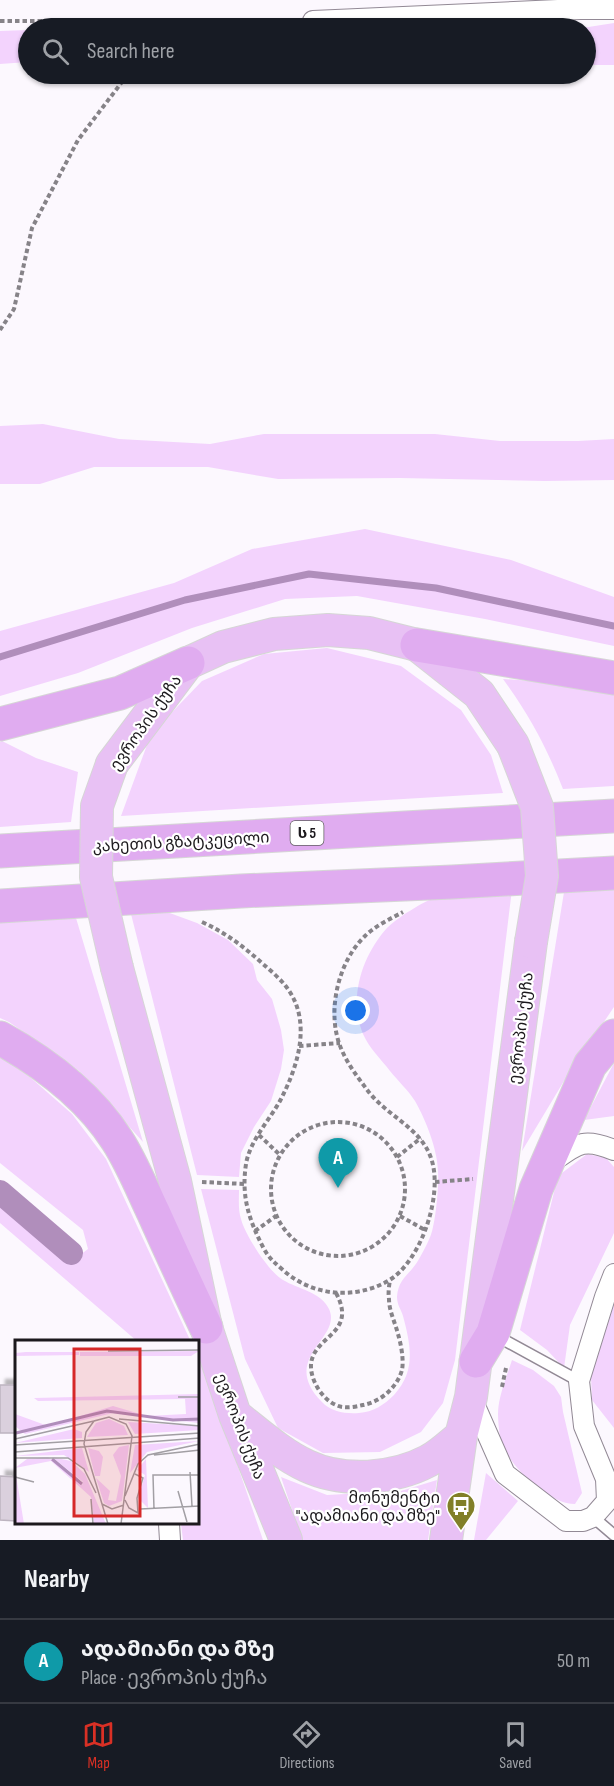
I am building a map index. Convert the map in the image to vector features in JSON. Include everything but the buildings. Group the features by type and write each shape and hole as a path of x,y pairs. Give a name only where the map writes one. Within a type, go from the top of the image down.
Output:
{"highway":[{"path":"417,645 614,678"},
{"path":"0,724 120,693 188,663"},
{"name":"კახეთის გზატკეცილი","path":"0,851 614,816"},
{"path":"0,906 241,891 614,873"},
{"path":"476,1361 493,1333 536,1189 590,1065 614,1036"},
{"path":"0,1038 28,1054 63,1080 116,1139 137,1178 206,1327"}],"main road":[{"name":"ევროპის ქუჩა","path":"286,1540 235,1415 206,1327 175,1181 117,968 96,877 97,806 112,764 188,663 223,648 274,634 328,630 369,633 417,645 479,694 513,745 537,807 542,876 531,942 471,1397 461,1436 446,1540"},
{"path":"235,1415 273,1445 308,1467 348,1477 389,1475 428,1461 461,1436"}],"street":[{"path":"380,18 614,9"},
{"path":"547,1166 579,1143 599,1144 614,1150"},
{"path":"471,1397 504,1474 566,1521 583,1521 593,1517 607,1501 610,1478 584,1426 579,1381 614,1274"},
{"path":"169,1525 170,1540"}],"lane":[{"path":"493,1333 512,1346 579,1381"},
{"path":"593,1517 614,1535"}],"path":[{"path":"0,21 18,21"},
{"path":"0,330 14,309 32,228 78,140 120,84"},
{"path":"198,920 226,933 285,985 298,1008 302,1027 298,1059 292,1078 246,1162 245,1205 255,1231 269,1257 294,1280 316,1290 336,1293 365,1291 390,1280 409,1263 425,1230 433,1206 435,1182 432,1160 422,1138 375,1100 344,1056 337,1035 335,1011 338,985 344,966 365,936 407,910"},
{"path":"299,1046 339,1043"},
{"path":"332,1121 355,1123 377,1133 393,1149 397,1157 404,1170 406,1193 400,1216 387,1236 368,1249 346,1256 324,1255 304,1247 288,1234 276,1216 270,1196 272,1174 279,1154 293,1138 311,1126 332,1121"},
{"path":"259,1135 279,1154"},
{"path":"397,1157 422,1138"},
{"path":"435,1182 501,1177"},
{"path":"175,1181 244,1184"},
{"path":"255,1231 276,1216"},
{"path":"400,1216 425,1230"},
{"path":"336,1293 342,1304 342,1316 338,1328 318,1349 311,1364 314,1380 322,1395 337,1406 353,1407 372,1403 390,1391 402,1370 398,1334 388,1299 390,1280"}],"shaded area":[{"path":"614,23 614,65 596,65 596,26"},
{"path":"18,30 18,63 0,64 0,31"},
{"path":"43,424 119,439 210,444 264,434 435,434 500,441 614,439 614,480 278,479 208,467 94,467 40,484 0,484 0,426"},
{"path":"365,529 511,560 614,597 614,646 485,619 357,596 285,599 192,628 78,673 0,696 0,631 174,583 252,549"},
{"path":"327,648 401,666 461,710 491,755 503,793 121,816 151,734 202,681 264,654"},
{"path":"503,679 614,687 614,786 563,789 537,732"},
{"path":"0,742 36,758 78,772 71,822 0,827"},
{"path":"614,883 614,1007 564,1081 522,1151 565,886"},
{"path":"512,889 455,1360 443,1403 421,1432 380,1452 323,1453 278,1428 245,1359 201,1189 239,1190 239,1212 243,1226 265,1261 277,1276 315,1295 329,1309 331,1320 328,1330 314,1350 306,1373 310,1386 322,1402 339,1412 359,1413 374,1410 390,1399 406,1377 410,1358 406,1327 397,1300 398,1291 402,1281 419,1259 432,1231 438,1178 436,1155 431,1136 415,1101 372,1049 363,1034 357,1006 360,978 364,964 378,939 387,928 418,906 444,894"},
{"path":"167,912 197,923 228,940 253,964 257,980 272,999 281,1030 284,1050 281,1069 271,1101 241,1153 239,1177 197,1175 131,914"},
{"path":"76,918 143,1142 79,1071 0,1018 0,922"},
{"path":"0,1056 31,1078 72,1114 106,1159 190,1340 136,1340 0,1223 0,1201 72,1261 88,1249 83,1230 0,1163"},
{"path":"614,1063 614,1116 584,1120"},
{"path":"587,1154 606,1158 614,1167 614,1233 570,1325 564,1368 547,1350 520,1330 558,1176"},
{"path":"614,1304 614,1428 592,1400 591,1377"},
{"path":"512,1360 533,1370 554,1386 561,1397 582,1493 575,1504 564,1502 541,1490 519,1470 504,1448 500,1437 498,1407"},
{"path":"200,1362 209,1382 263,1540 183,1540 181,1525 200,1525"},
{"path":"486,1473 518,1501 486,1540 474,1540"},
{"path":"281,1477 327,1495 401,1491 437,1480 428,1540 302,1540"}],"waterway":[{"path":"0,657 185,600 309,574 436,588 614,626"},
{"path":"0,1192 71,1253"}],"place":[{"name":"ადამიანი და მზე","path":"338,1188"},
{"name":"მონუმენტი \"ადამიანი და მზე\"","path":"461,1532"}]}
